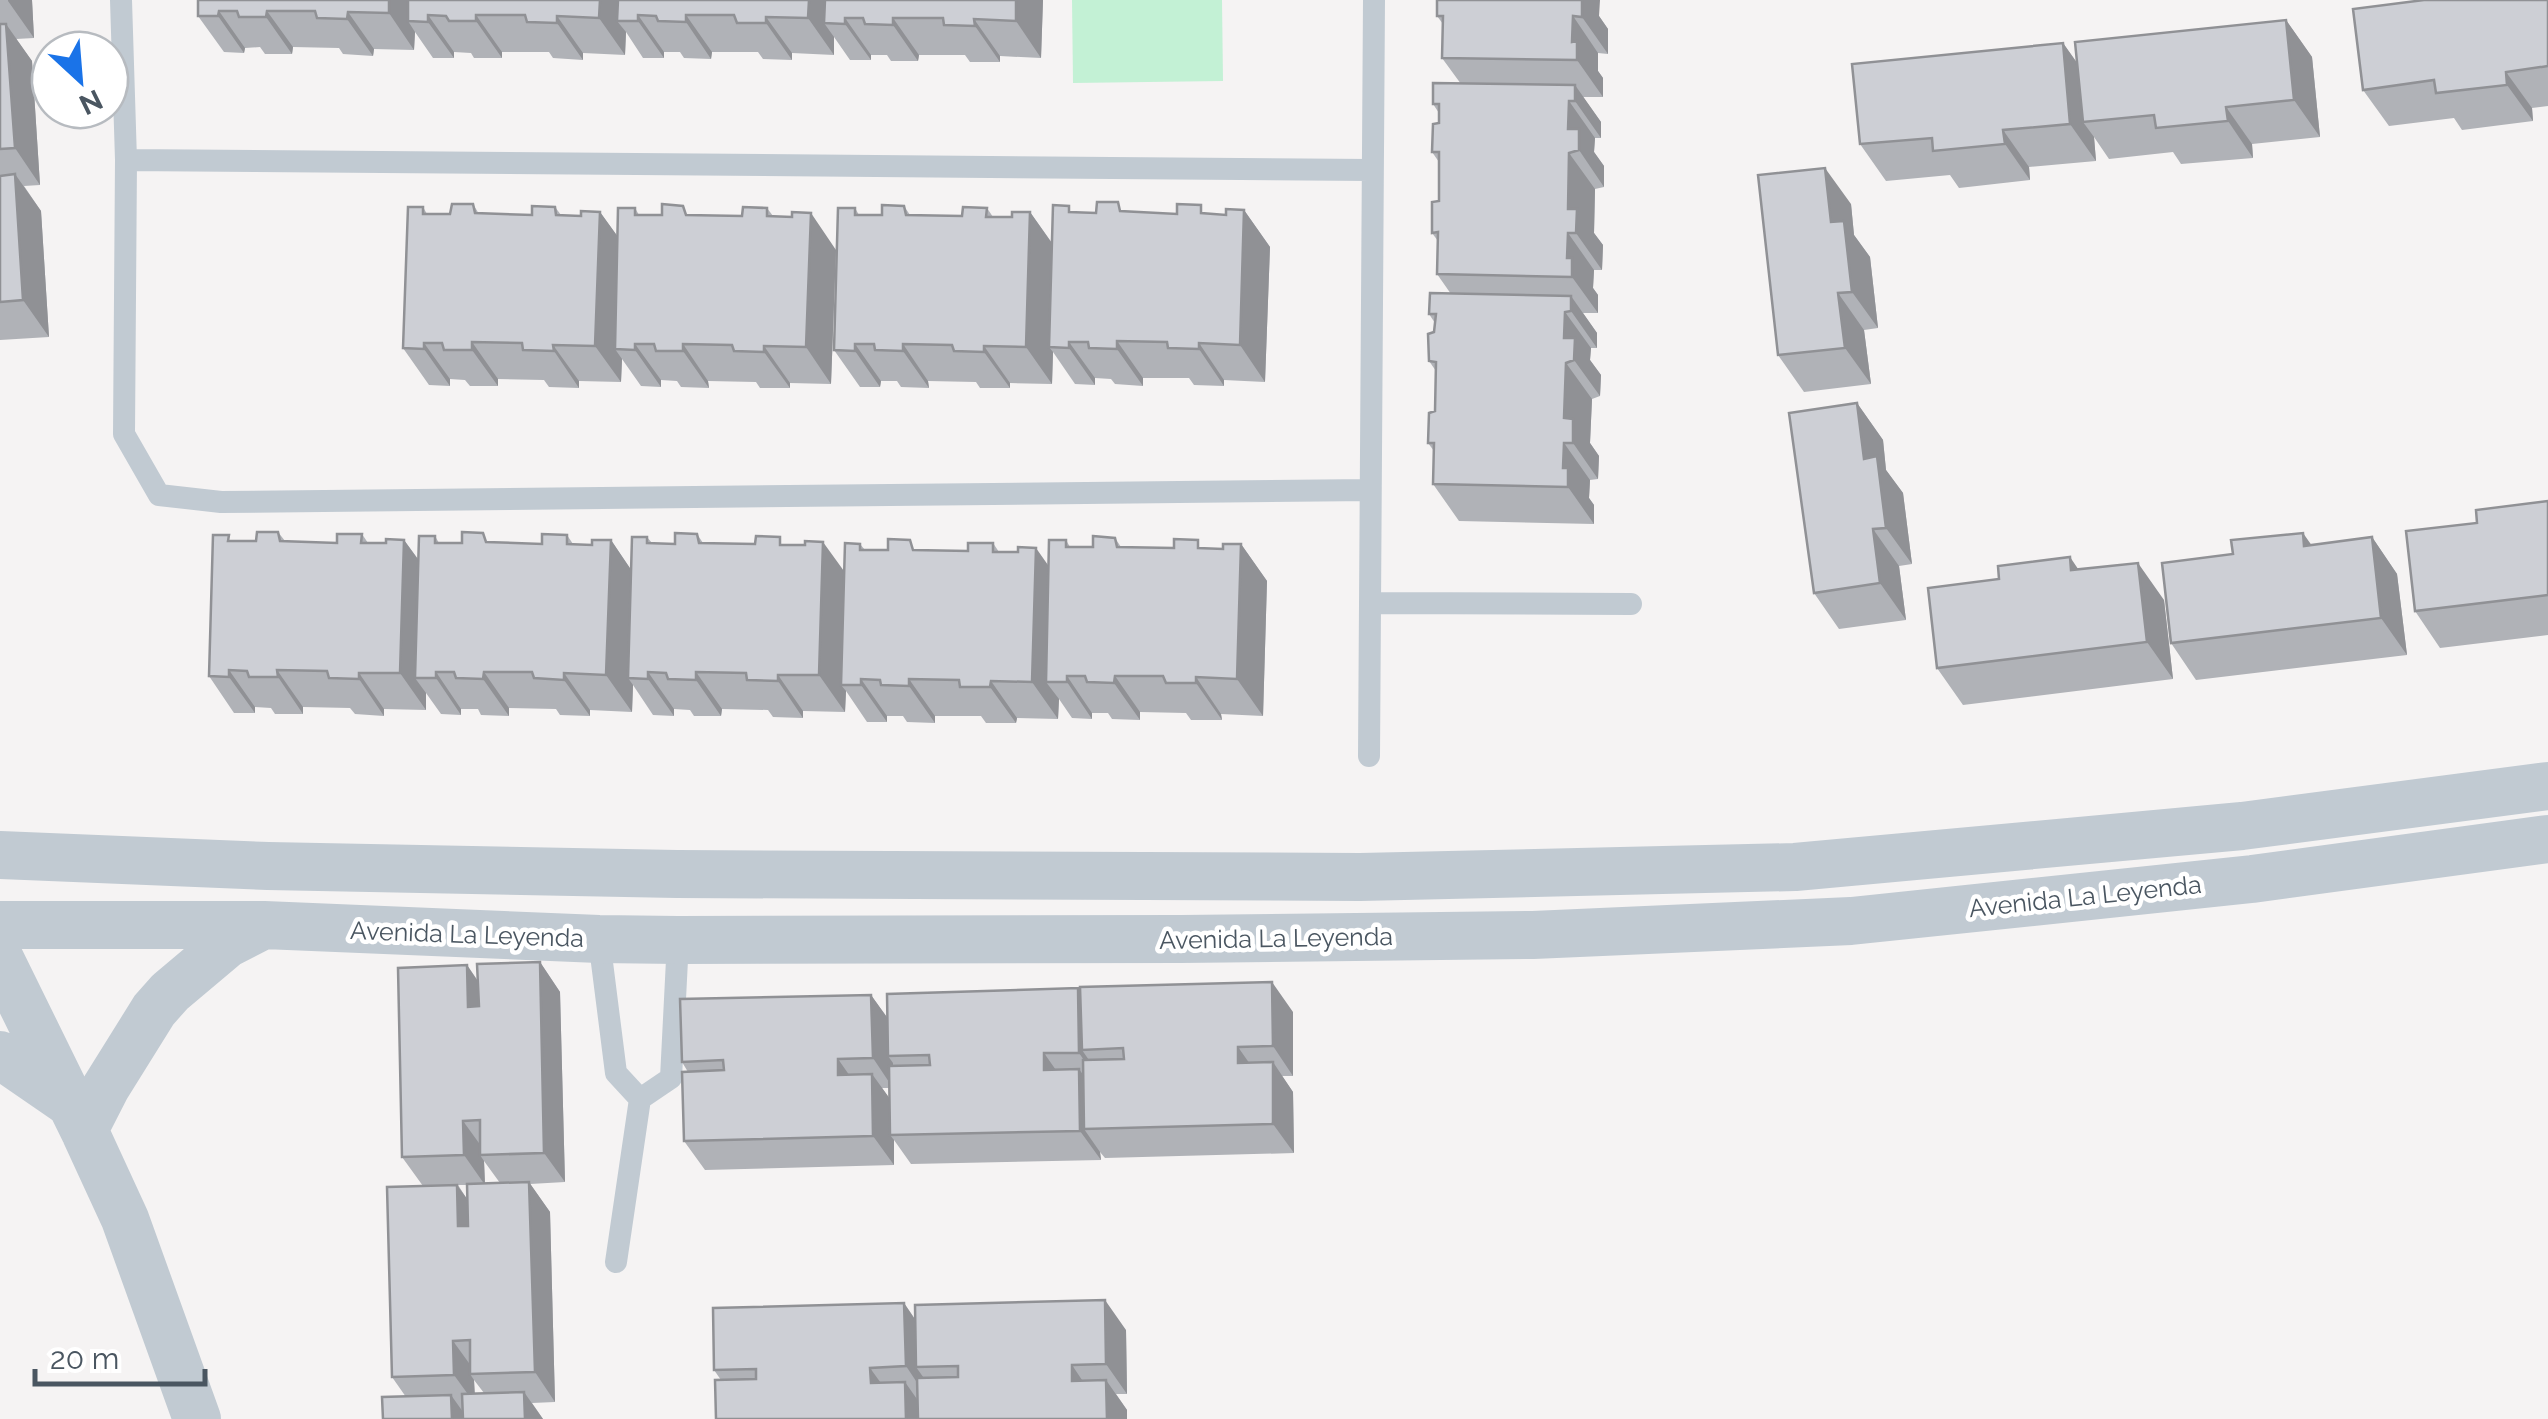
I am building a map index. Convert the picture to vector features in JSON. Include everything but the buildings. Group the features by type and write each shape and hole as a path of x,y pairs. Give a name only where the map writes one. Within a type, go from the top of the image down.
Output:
{"street":[{"path":"0,855 268,866 677,874 1360,877 1794,867 2242,826 2548,786"},
{"name":"Avenida La Leyenda","path":"0,925 264,925 599,940 1533,934 1851,921 2252,878 2548,838"},
{"path":"77,1117 170,992 228,944 264,925"},
{"path":"0,960 125,1219 197,1419"},
{"path":"0,1055 77,1117"}],"lane":[{"path":"121,0 126,160 124,434 159,495 221,502 1370,490"},
{"path":"1368,756 1374,0"},
{"path":"126,160 1371,170"},
{"path":"1371,603 1631,604"},
{"path":"599,940 616,1073 640,1099"},
{"path":"616,1262 640,1099 671,1078 678,940"}],"green space":[{"path":"1072,0 1222,0 1223,81 1073,83"}]}
